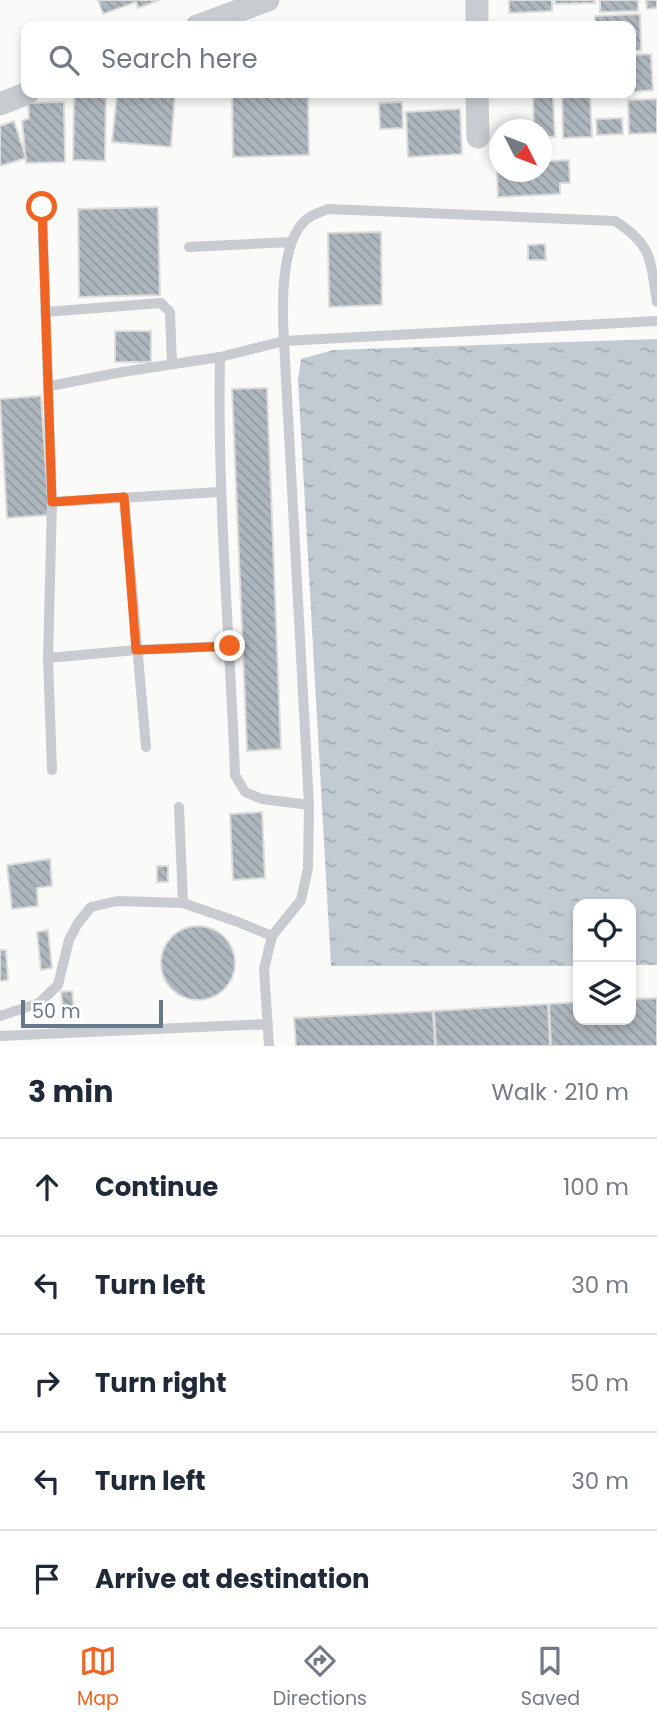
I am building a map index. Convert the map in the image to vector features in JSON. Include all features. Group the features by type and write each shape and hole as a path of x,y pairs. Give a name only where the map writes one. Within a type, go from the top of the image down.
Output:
{"street":[{"path":"211,21 268,0"},
{"path":"477,0 477,21"},
{"path":"0,104 21,96"},
{"path":"477,98 478,137"}],"lane":[{"path":"42,207 50,386 52,502 48,658 52,770"},
{"path":"269,1046 264,969 272,936 301,900 308,868 309,805 282,308 291,242 306,219 328,209 615,221 635,233 649,255 657,302"},
{"path":"188,247 291,242"},
{"path":"45,312 161,303 170,312 173,364"},
{"path":"50,386 220,357 284,341 657,321"},
{"path":"220,357 220,492 235,775 245,792 262,799 309,805"},
{"path":"52,502 220,492"},
{"path":"124,497 146,747"},
{"path":"48,658 136,650 230,646"},
{"path":"179,807 183,904"},
{"path":"0,1016 39,1003 58,985 69,940 91,907 117,901 183,904 272,936"},
{"path":"1,1035 268,1024"}],"water":[{"path":"657,339 657,965 636,965 636,899 573,899 573,966 331,966 298,380 301,359 333,350"}],"building":[{"path":"98,0 160,0 138,8 136,2 103,14"},
{"path":"509,0 552,0 552,11 509,13"},
{"path":"555,0 595,0 595,3 555,4"},
{"path":"600,0 638,0 638,11 600,12"},
{"path":"646,0 657,0 657,8 647,9"},
{"path":"640,14 641,50 636,50 636,21 595,21 595,16"},
{"path":"651,54 653,90 636,92 636,55"},
{"path":"74,98 106,98 105,161 73,160"},
{"path":"116,98 175,98 171,147 112,142"},
{"path":"232,98 308,98 309,155 233,157"},
{"path":"533,98 553,98 555,137 552,137 552,119 534,119"},
{"path":"562,98 590,98 592,137 563,138"},
{"path":"657,99 657,133 629,134 628,100"},
{"path":"64,102 65,162 26,163 22,121 29,118 28,103"},
{"path":"402,102 403,128 380,129 379,103"},
{"path":"460,109 462,154 408,157 406,112"},
{"path":"622,118 623,134 597,135 596,119"},
{"path":"14,121 26,158 0,166 0,126"},
{"path":"569,160 570,183 560,183 560,194 498,197 497,182 552,182 552,161"},
{"path":"158,207 160,295 79,297 78,209"},
{"path":"381,232 382,305 329,307 328,233"},
{"path":"545,244 546,260 528,260 528,245"},
{"path":"115,331 151,331 151,362 115,362"},
{"path":"267,388 281,749 247,751 232,389"},
{"path":"41,396 49,515 7,518 0,399"},
{"path":"262,812 265,878 233,880 230,814"},
{"path":"50,859 52,886 37,888 38,906 12,909 7,865"},
{"path":"157,866 168,866 168,882 157,882"},
{"path":"191,926 205,926 219,932 229,942 235,963 229,984 219,994 205,1000 191,1000 177,994 167,984 161,970 161,956 167,942 177,932"},
{"path":"48,930 52,968 41,970 37,932"},
{"path":"0,950 6,950 8,980 0,981"},
{"path":"72,991 74,1008 63,1010 61,992"},
{"path":"657,998 657,1046 551,1046 549,1004 573,1002 573,1025 636,1025 636,999"},
{"path":"548,1004 550,1046 436,1046 434,1011"},
{"path":"433,1011 435,1046 296,1046 294,1018"}],"route":[{"path":"42,207 52,502 124,497 136,650 230,646"}]}
